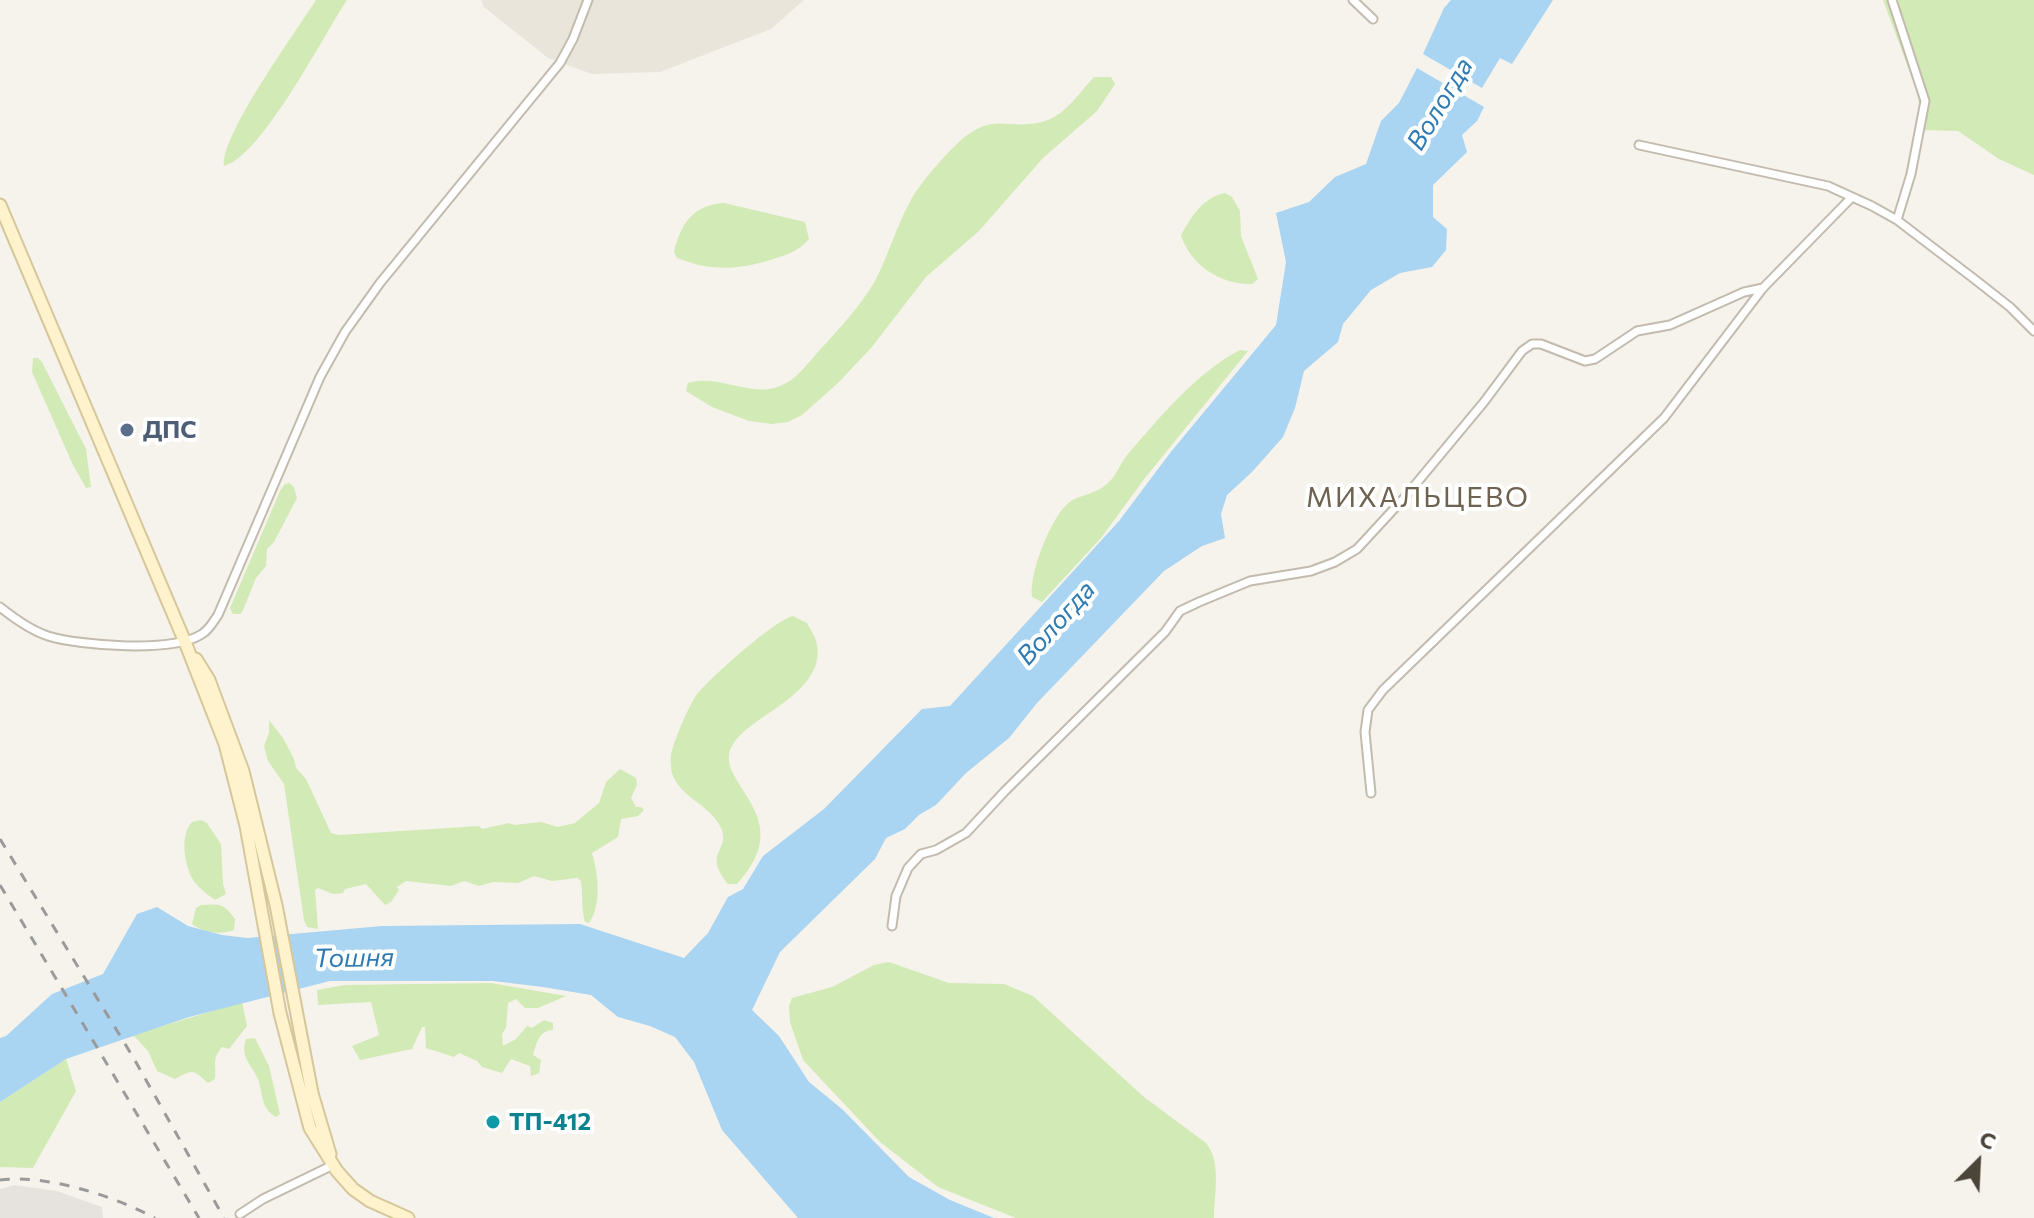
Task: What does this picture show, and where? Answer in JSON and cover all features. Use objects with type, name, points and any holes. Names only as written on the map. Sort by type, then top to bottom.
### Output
[{"type":"main road","points":[[0,205],[225,744],[237,786],[280,1013],[315,1140],[347,1183],[364,1197],[408,1218]]},
{"type":"main road","points":[[185,642],[209,680],[236,747],[276,905],[312,1093],[333,1165]]},
{"type":"street","points":[[0,607],[27,627],[65,640],[156,646],[185,642],[205,633],[218,615],[320,377],[345,332],[380,283],[560,63],[588,0]]},
{"type":"street","points":[[1353,0],[1373,19]]},
{"type":"street","points":[[1892,0],[1925,101],[1911,174],[1897,220]]},
{"type":"street","points":[[1639,145],[1828,186],[1852,197],[1897,220],[2010,307],[2034,331]]},
{"type":"street","points":[[1371,793],[1365,732],[1368,710],[1383,690],[1664,418],[1763,288],[1852,197]]},
{"type":"street","points":[[892,926],[896,896],[908,868],[921,854],[936,850],[966,833],[1165,632],[1180,611],[1250,581],[1311,571],[1357,549],[1425,473],[1522,351],[1532,344],[1541,344],[1585,361],[1595,359],[1637,331],[1670,325],[1744,292],[1763,288]]},
{"type":"street","points":[[240,1214],[263,1199],[333,1165]]},
{"type":"shaded area","points":[[481,0],[804,0],[771,29],[660,72],[592,74],[548,58],[484,7]]},
{"type":"shaded area","points":[[14,1185],[57,1191],[102,1207],[103,1218],[0,1218],[0,1189]]},
{"type":"green space","points":[[316,0],[347,0],[273,119],[256,141],[224,166],[226,151],[246,108]]},
{"type":"green space","points":[[1883,0],[2034,0],[2034,175],[1999,159],[1958,131],[1921,130],[1918,94]]},
{"type":"green space","points":[[1094,77],[1111,77],[1115,84],[1097,111],[1043,158],[979,231],[926,277],[871,348],[802,415],[788,422],[772,424],[749,421],[712,407],[686,391],[688,383],[699,381],[766,389],[783,385],[795,377],[869,291],[912,198],[953,147],[971,132],[992,124],[1032,124],[1052,118],[1072,102]]},
{"type":"green space","points":[[1225,193],[1232,197],[1240,211],[1241,236],[1258,279],[1252,284],[1229,281],[1208,271],[1185,246],[1181,235],[1204,203]]},
{"type":"green space","points":[[724,203],[805,222],[809,239],[785,255],[739,267],[702,266],[677,258],[674,252],[677,242],[690,217],[704,207]]},
{"type":"green space","points":[[1240,350],[1248,351],[1145,478],[1101,538],[1042,602],[1032,597],[1033,577],[1040,553],[1061,511],[1073,500],[1111,480],[1128,454],[1180,397],[1208,371]]},
{"type":"green space","points":[[33,358],[42,362],[86,449],[91,487],[86,488],[72,463],[32,372]]},
{"type":"green space","points":[[289,483],[294,487],[297,498],[274,542],[267,549],[266,566],[256,578],[241,614],[233,614],[230,608],[280,491]]},
{"type":"green space","points":[[793,616],[809,626],[816,642],[817,658],[814,670],[798,691],[744,731],[730,750],[729,763],[759,822],[760,840],[754,860],[737,884],[728,884],[717,865],[723,842],[721,828],[710,813],[676,781],[671,755],[682,723],[698,693],[758,638]]},
{"type":"green space","points":[[269,720],[283,738],[296,768],[306,779],[331,833],[339,835],[479,826],[482,829],[509,823],[541,822],[558,827],[575,823],[599,803],[606,782],[620,769],[636,778],[637,785],[631,798],[636,807],[644,810],[638,816],[621,819],[618,837],[592,853],[597,898],[589,923],[585,922],[584,917],[581,881],[577,878],[552,881],[534,876],[518,883],[493,882],[479,886],[464,881],[451,886],[406,881],[397,887],[399,890],[391,902],[385,905],[366,884],[333,894],[318,888],[315,890],[318,929],[307,927],[284,784],[268,761],[264,746],[269,733]]},
{"type":"green space","points":[[201,820],[207,823],[221,844],[226,894],[215,900],[194,881],[185,857],[188,827],[192,822]]},
{"type":"green space","points":[[201,905],[224,907],[235,919],[234,930],[212,932],[192,924],[196,908]]},
{"type":"green space","points":[[889,962],[949,983],[1004,984],[1033,996],[1144,1097],[1206,1143],[1216,1169],[1214,1218],[1016,1218],[938,1187],[880,1142],[803,1060],[790,1022],[789,1006],[792,998],[832,987],[874,965]]},
{"type":"green space","points":[[491,983],[566,996],[538,1008],[525,1008],[516,999],[508,1003],[503,1046],[516,1039],[527,1026],[532,1028],[544,1020],[553,1023],[553,1030],[539,1038],[533,1055],[541,1060],[539,1073],[531,1076],[530,1066],[511,1059],[502,1073],[482,1067],[477,1061],[459,1053],[454,1057],[426,1048],[425,1027],[422,1027],[412,1049],[360,1060],[352,1046],[379,1035],[371,1002],[318,1005],[317,990],[345,985]]},
{"type":"green space","points":[[242,1002],[247,1026],[229,1049],[222,1047],[215,1059],[215,1079],[208,1083],[193,1072],[175,1079],[157,1071],[148,1051],[133,1035]]},
{"type":"green space","points":[[255,1038],[269,1066],[280,1114],[276,1117],[265,1106],[259,1082],[245,1056],[246,1039]]},
{"type":"green space","points":[[66,1059],[76,1091],[33,1168],[0,1167],[0,1102]]},
{"type":"water","points":[[1451,0],[1553,0],[1512,64],[1500,58],[1482,88],[1423,54],[1444,8]]},
{"type":"water","name":"Тошня","points":[[1417,68],[1484,107],[1477,121],[1462,135],[1467,152],[1433,185],[1433,217],[1447,229],[1446,250],[1432,267],[1400,273],[1371,290],[1343,324],[1338,342],[1304,371],[1295,408],[1283,437],[1227,495],[1221,514],[1225,538],[1202,546],[1164,571],[1037,703],[1009,738],[966,773],[936,805],[919,815],[905,829],[886,838],[875,859],[780,952],[752,1010],[779,1036],[809,1082],[842,1109],[909,1177],[950,1200],[994,1218],[798,1218],[722,1130],[694,1062],[675,1037],[618,1017],[591,995],[493,981],[330,981],[189,1017],[66,1059],[0,1102],[0,1038],[52,994],[103,974],[137,914],[157,907],[188,926],[247,938],[382,926],[580,924],[684,958],[708,933],[728,897],[743,889],[763,856],[824,809],[922,709],[950,706],[1119,521],[1170,453],[1276,325],[1286,262],[1276,213],[1309,202],[1335,177],[1366,164],[1381,121],[1399,103]]},
{"type":"waterway","name":"Вологда","points":[[1443,105],[1470,55]]},
{"type":"railway","points":[[0,839],[133,1057],[224,1218]]},
{"type":"railway","points":[[0,885],[199,1218]]},
{"type":"railway","points":[[0,1180],[38,1180],[79,1188],[155,1218]]},
{"type":"place","name":"ДПС","points":[[127,430]]},
{"type":"place","name":"ТП-412","points":[[493,1122]]},
{"type":"district","name":"МИХАЛЬЦЕВО","points":[[1418,498]]}]
